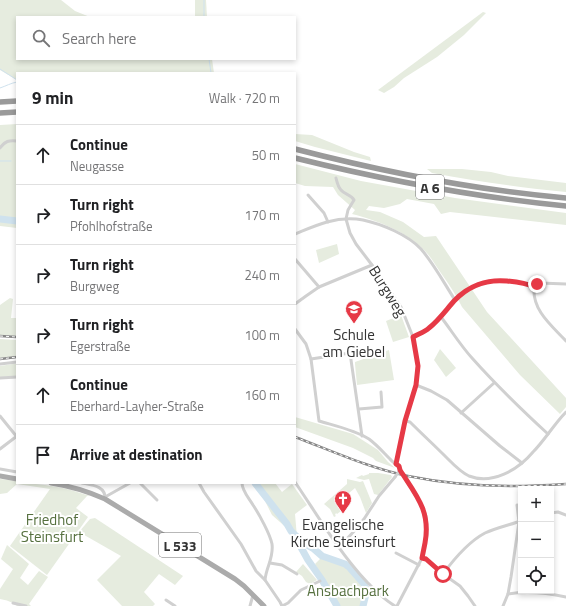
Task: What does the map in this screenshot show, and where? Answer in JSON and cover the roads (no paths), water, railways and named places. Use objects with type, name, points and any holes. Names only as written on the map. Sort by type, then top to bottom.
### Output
[{"type":"highway","points":[[0,102],[16,101]]},
{"type":"highway","points":[[0,113],[16,112]]},
{"type":"highway","name":"A 6","points":[[296,149],[388,171],[425,178],[509,192],[566,198]]},
{"type":"highway","name":"A 6","points":[[296,158],[431,188],[508,200],[566,206]]},
{"type":"main road","points":[[0,476],[16,479]]},
{"type":"main road","name":"L 533","points":[[56,484],[76,488],[105,498],[244,586],[264,606]]},
{"type":"street","points":[[0,148],[4,143],[11,140],[16,141]]},
{"type":"street","points":[[336,178],[342,192],[352,196],[354,200],[348,210],[346,219]]},
{"type":"street","points":[[308,195],[324,213],[328,222]]},
{"type":"street","points":[[296,234],[328,222],[346,219],[363,220],[394,230],[420,248],[429,258],[455,300]]},
{"type":"street","name":"Burgweg","points":[[346,219],[350,233],[356,244],[401,307],[413,337],[418,366],[416,385],[405,421],[399,467]]},
{"type":"street","points":[[296,260],[319,287]]},
{"type":"street","points":[[296,303],[319,287],[372,265]]},
{"type":"street","points":[[413,337],[428,329],[455,300],[472,287],[485,282],[498,280],[527,283],[534,287]]},
{"type":"street","points":[[534,287],[540,283],[566,284]]},
{"type":"street","points":[[534,287],[536,303],[541,313],[566,341]]},
{"type":"street","points":[[440,317],[471,357],[494,383],[548,434]]},
{"type":"street","points":[[296,330],[306,344],[311,359],[319,421],[355,432],[378,447],[392,462],[399,467],[421,504],[426,516],[427,534],[422,558],[396,606],[384,599],[350,562],[338,547],[296,484]]},
{"type":"street","points":[[311,359],[350,353],[362,436]]},
{"type":"street","points":[[0,364],[16,362]]},
{"type":"street","points":[[0,378],[16,377]]},
{"type":"street","points":[[461,412],[494,383]]},
{"type":"street","points":[[416,385],[447,400],[522,463]]},
{"type":"street","points":[[358,409],[382,407],[381,392]]},
{"type":"street","points":[[405,421],[410,422],[468,476],[486,479],[511,471],[522,463],[566,412]]},
{"type":"street","points":[[0,416],[16,436]]},
{"type":"street","points":[[0,449],[16,438]]},
{"type":"street","points":[[338,547],[345,542],[364,519],[379,496],[395,477],[399,467]]},
{"type":"street","points":[[0,469],[16,472]]},
{"type":"street","points":[[86,484],[101,488],[105,493],[105,498],[128,484]]},
{"type":"street","points":[[141,484],[157,500]]},
{"type":"street","points":[[200,484],[241,544],[256,571],[265,580],[282,606],[288,603],[301,590],[320,582]]},
{"type":"street","points":[[242,484],[242,487],[255,507],[272,542],[270,563],[265,572],[265,580]]},
{"type":"street","points":[[517,505],[518,510]]},
{"type":"street","points":[[554,512],[566,515]]},
{"type":"street","points":[[443,574],[451,563],[475,539],[486,532],[518,522]]},
{"type":"street","points":[[503,606],[508,594],[520,522]]},
{"type":"street","points":[[396,553],[419,565]]},
{"type":"street","points":[[422,558],[426,559],[460,586],[475,606]]},
{"type":"street","points":[[270,563],[282,565],[297,574]]},
{"type":"street","points":[[508,594],[517,592],[537,592],[566,597]]},
{"type":"street","points":[[250,606],[253,595]]},
{"type":"street","points":[[166,600],[175,606]]},
{"type":"street","points":[[13,603],[26,606]]},
{"type":"waterway","points":[[204,0],[204,16]]},
{"type":"waterway","points":[[209,60],[211,72]]},
{"type":"waterway","points":[[0,69],[16,79]]},
{"type":"waterway","points":[[0,88],[16,82]]},
{"type":"waterway","points":[[0,161],[11,161]]},
{"type":"waterway","points":[[0,219],[16,221]]},
{"type":"waterway","points":[[256,484],[297,537],[298,542],[308,560],[337,606]]},
{"type":"waterway","points":[[297,537],[322,556],[345,564],[349,567],[364,584],[366,589],[363,606]]},
{"type":"railway","points":[[0,336],[16,337]]},
{"type":"railway","points":[[0,359],[16,357]]},
{"type":"railway","points":[[296,437],[365,464],[393,473],[421,478],[461,484],[520,486],[566,484]]},
{"type":"place","name":"Schule am Giebel","points":[[354,324]]},
{"type":"place","name":"Evangelische Kirche Steinsfurt","points":[[343,514]]},
{"type":"park label","name":"Friedhof Steinsfurt","points":[[52,528]]},
{"type":"park label","name":"Ansbachpark","points":[[348,590]]}]
